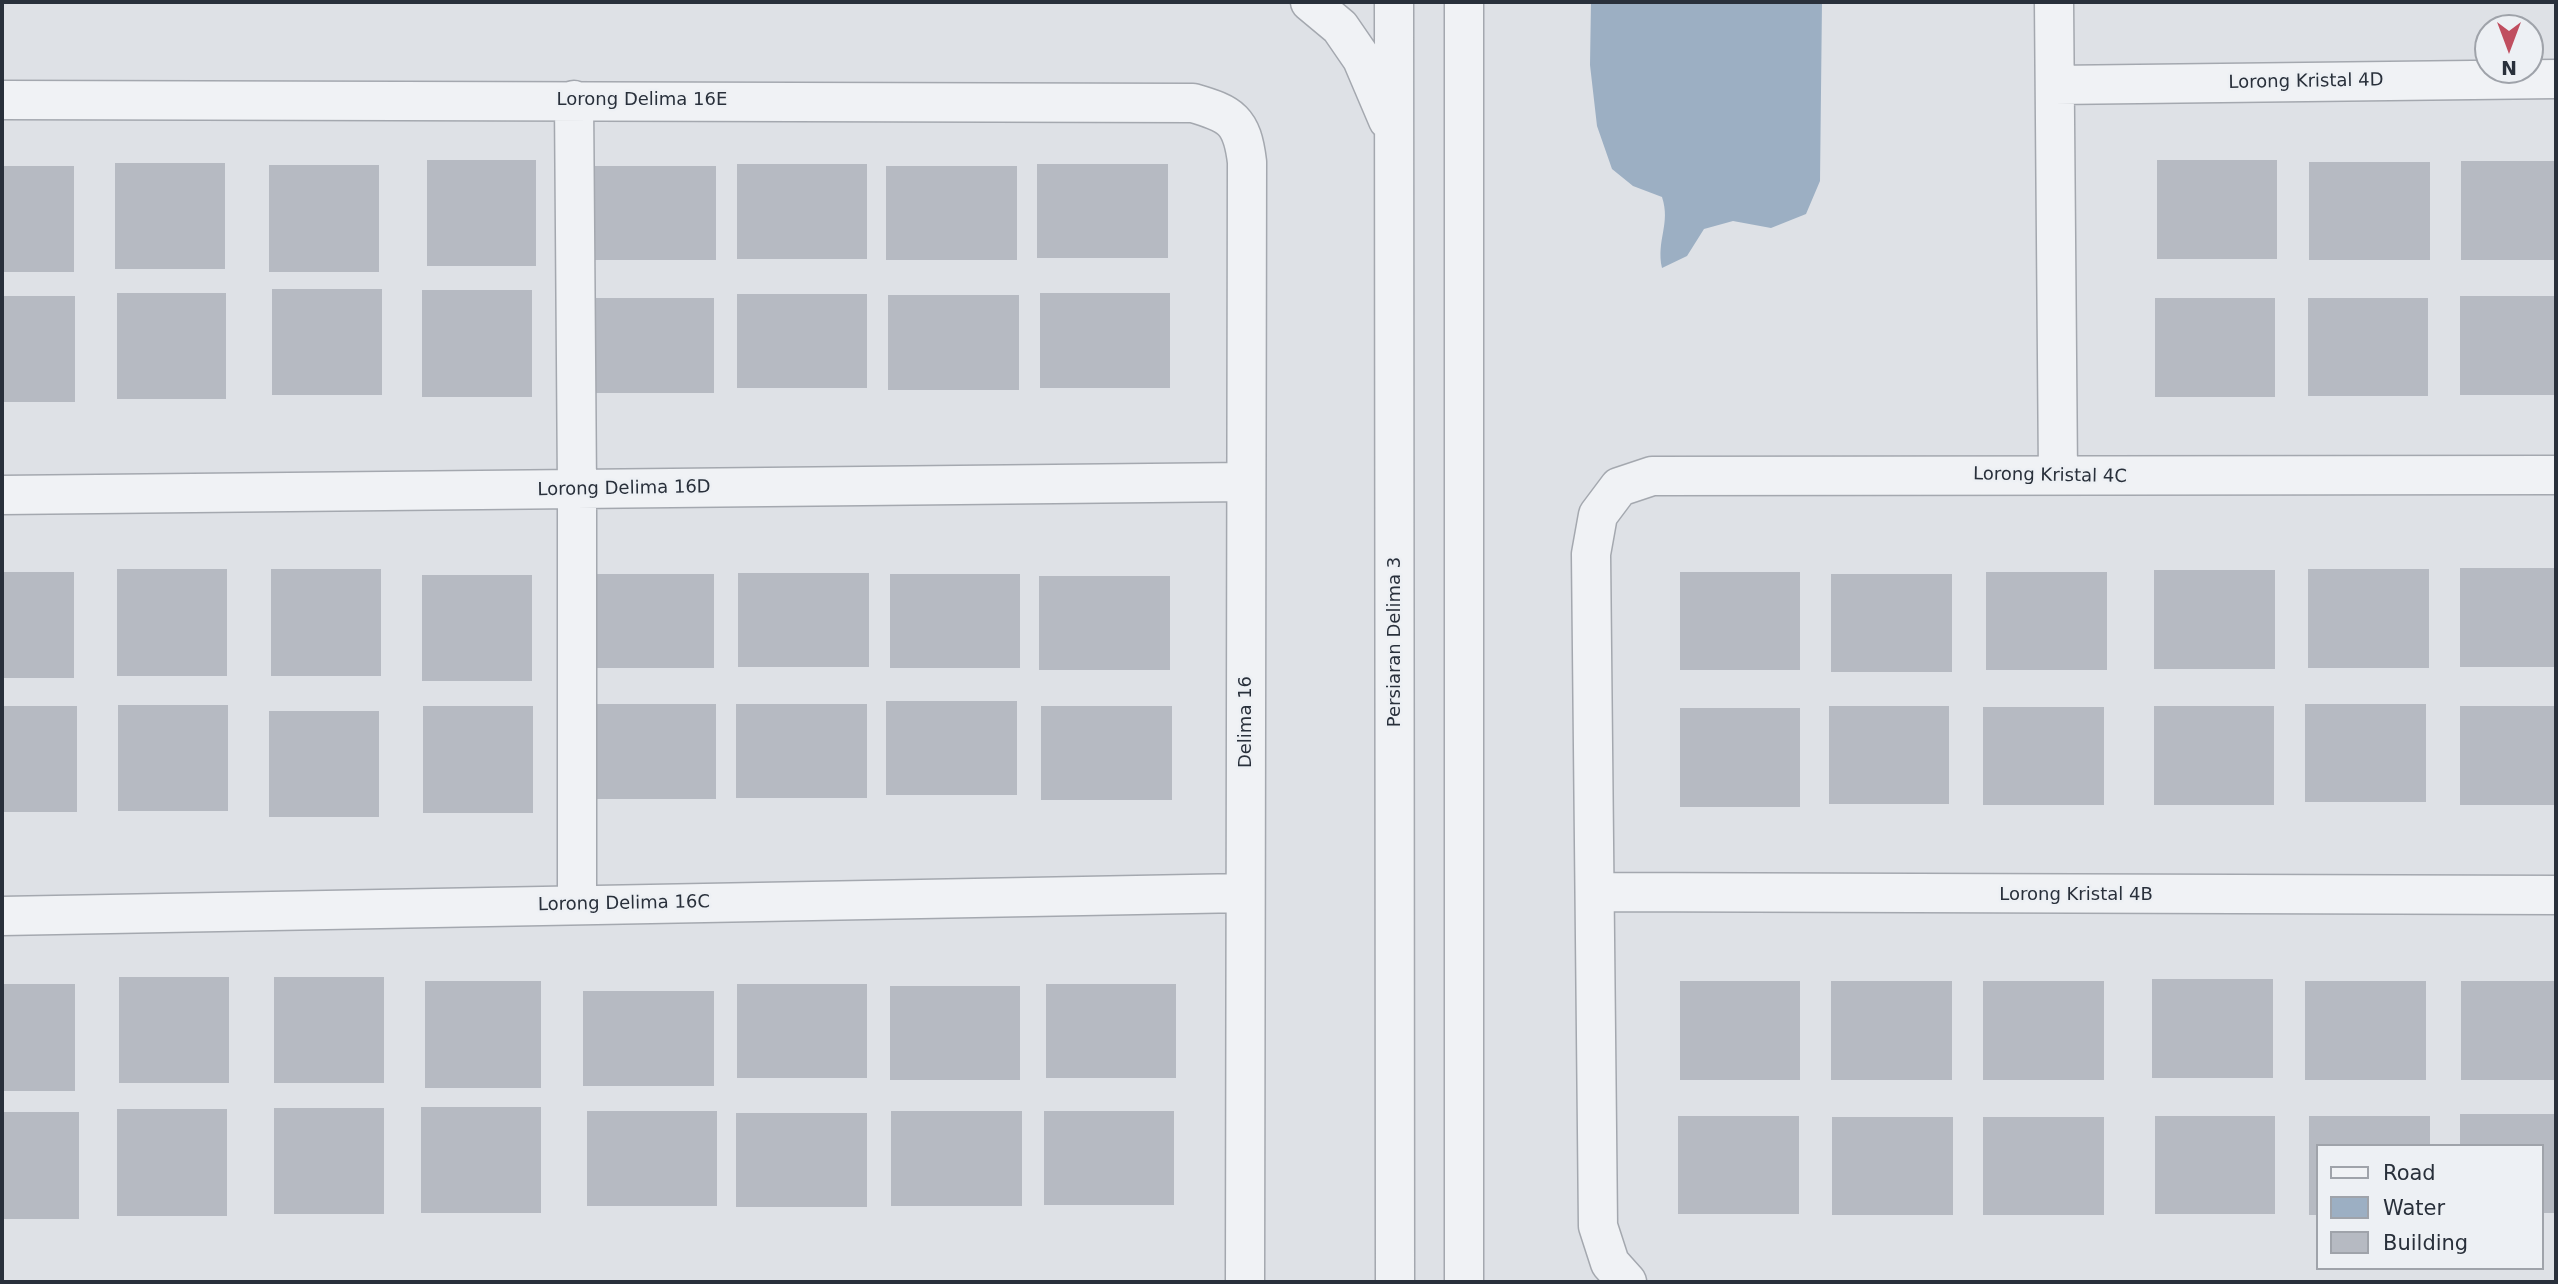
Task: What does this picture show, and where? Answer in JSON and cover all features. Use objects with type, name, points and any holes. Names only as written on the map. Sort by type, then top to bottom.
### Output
[{"type":"street","points":[[1310,2],[1340,27],[1362,59],[1394,135]]},
{"type":"street","name":"Persiaran Delima 3","points":[[1394,2],[1395,1282]]},
{"type":"street","points":[[2054,2],[2058,475]]},
{"type":"street","points":[[1461,5],[1467,1278]]},
{"type":"street","name":"Lorong Kristal 4D","points":[[2055,85],[2556,79]]},
{"type":"street","name":"Lorong Delima 16E","points":[[2,100],[1193,103],[1225,113],[1244,137],[1247,162]]},
{"type":"street","points":[[574,100],[578,905]]},
{"type":"street","name":"Delima 16","points":[[1245,1282],[1247,162]]},
{"type":"street","name":"Lorong Kristal 4C","points":[[1627,1282],[1610,1263],[1598,1226],[1591,554],[1598,515],[1619,487],[1652,476],[2556,475]]},
{"type":"street","name":"Lorong Delima 16D","points":[[2,495],[1246,482]]},
{"type":"street","name":"Lorong Kristal 4B","points":[[1595,892],[2556,895]]},
{"type":"street","name":"Lorong Delima 16C","points":[[2,916],[1245,893]]},
{"type":"water","points":[[1591,2],[1822,2],[1820,181],[1806,214],[1771,228],[1733,221],[1704,229],[1687,256],[1662,268],[1665,216],[1662,197],[1633,186],[1612,169],[1597,126],[1590,65]]},
{"type":"building","points":[[427,160],[536,160],[536,266],[427,266]]},
{"type":"building","points":[[2157,160],[2277,160],[2277,259],[2157,259]]},
{"type":"building","points":[[2461,161],[2556,161],[2556,260],[2461,260]]},
{"type":"building","points":[[2309,162],[2430,162],[2430,260],[2309,260]]},
{"type":"building","points":[[115,163],[225,163],[225,269],[115,269]]},
{"type":"building","points":[[737,164],[867,164],[867,259],[737,259]]},
{"type":"building","points":[[1037,164],[1168,164],[1168,258],[1037,258]]},
{"type":"building","points":[[269,165],[379,165],[379,272],[269,272]]},
{"type":"building","points":[[2,166],[74,166],[74,272],[2,272]]},
{"type":"building","points":[[586,166],[716,166],[716,260],[586,260]]},
{"type":"building","points":[[886,166],[1017,166],[1017,260],[886,260]]},
{"type":"building","points":[[272,289],[382,289],[382,395],[272,395]]},
{"type":"building","points":[[422,290],[532,290],[532,397],[422,397]]},
{"type":"building","points":[[117,293],[226,293],[226,399],[117,399]]},
{"type":"building","points":[[1040,293],[1170,293],[1170,388],[1040,388]]},
{"type":"building","points":[[737,294],[867,294],[867,388],[737,388]]},
{"type":"building","points":[[888,295],[1019,295],[1019,390],[888,390]]},
{"type":"building","points":[[2,296],[75,296],[75,402],[2,402]]},
{"type":"building","points":[[2460,296],[2556,296],[2556,395],[2460,395]]},
{"type":"building","points":[[584,298],[714,298],[714,393],[584,393]]},
{"type":"building","points":[[2155,298],[2275,298],[2275,397],[2155,397]]},
{"type":"building","points":[[2308,298],[2428,298],[2428,396],[2308,396]]},
{"type":"building","points":[[2460,568],[2556,568],[2556,667],[2460,667]]},
{"type":"building","points":[[117,569],[227,569],[227,676],[117,676]]},
{"type":"building","points":[[271,569],[381,569],[381,676],[271,676]]},
{"type":"building","points":[[2308,569],[2429,569],[2429,668],[2308,668]]},
{"type":"building","points":[[2154,570],[2275,570],[2275,669],[2154,669]]},
{"type":"building","points":[[2,572],[74,572],[74,678],[2,678]]},
{"type":"building","points":[[1680,572],[1800,572],[1800,670],[1680,670]]},
{"type":"building","points":[[1986,572],[2107,572],[2107,670],[1986,670]]},
{"type":"building","points":[[738,573],[869,573],[869,667],[738,667]]},
{"type":"building","points":[[584,574],[714,574],[714,668],[584,668]]},
{"type":"building","points":[[890,574],[1020,574],[1020,668],[890,668]]},
{"type":"building","points":[[1831,574],[1952,574],[1952,672],[1831,672]]},
{"type":"building","points":[[422,575],[532,575],[532,681],[422,681]]},
{"type":"building","points":[[1039,576],[1170,576],[1170,670],[1039,670]]},
{"type":"building","points":[[886,701],[1017,701],[1017,795],[886,795]]},
{"type":"building","points":[[585,704],[716,704],[716,799],[585,799]]},
{"type":"building","points":[[736,704],[867,704],[867,798],[736,798]]},
{"type":"building","points":[[2305,704],[2426,704],[2426,802],[2305,802]]},
{"type":"building","points":[[118,705],[228,705],[228,811],[118,811]]},
{"type":"building","points":[[2,706],[77,706],[77,812],[2,812]]},
{"type":"building","points":[[423,706],[533,706],[533,813],[423,813]]},
{"type":"building","points":[[1041,706],[1172,706],[1172,800],[1041,800]]},
{"type":"building","points":[[1829,706],[1949,706],[1949,804],[1829,804]]},
{"type":"building","points":[[2154,706],[2274,706],[2274,805],[2154,805]]},
{"type":"building","points":[[2460,706],[2556,706],[2556,805],[2460,805]]},
{"type":"building","points":[[1983,707],[2104,707],[2104,805],[1983,805]]},
{"type":"building","points":[[1680,708],[1800,708],[1800,807],[1680,807]]},
{"type":"building","points":[[269,711],[379,711],[379,817],[269,817]]},
{"type":"building","points":[[119,977],[229,977],[229,1083],[119,1083]]},
{"type":"building","points":[[274,977],[384,977],[384,1083],[274,1083]]},
{"type":"building","points":[[2152,979],[2273,979],[2273,1078],[2152,1078]]},
{"type":"building","points":[[425,981],[541,981],[541,1088],[425,1088]]},
{"type":"building","points":[[1680,981],[1800,981],[1800,1080],[1680,1080]]},
{"type":"building","points":[[1831,981],[1952,981],[1952,1080],[1831,1080]]},
{"type":"building","points":[[1983,981],[2104,981],[2104,1080],[1983,1080]]},
{"type":"building","points":[[2305,981],[2426,981],[2426,1080],[2305,1080]]},
{"type":"building","points":[[2461,981],[2556,981],[2556,1080],[2461,1080]]},
{"type":"building","points":[[2,984],[75,984],[75,1091],[2,1091]]},
{"type":"building","points":[[737,984],[867,984],[867,1078],[737,1078]]},
{"type":"building","points":[[1046,984],[1176,984],[1176,1078],[1046,1078]]},
{"type":"building","points":[[890,986],[1020,986],[1020,1080],[890,1080]]},
{"type":"building","points":[[583,991],[714,991],[714,1086],[583,1086]]},
{"type":"building","points":[[421,1107],[541,1107],[541,1213],[421,1213]]},
{"type":"building","points":[[274,1108],[384,1108],[384,1214],[274,1214]]},
{"type":"building","points":[[117,1109],[227,1109],[227,1216],[117,1216]]},
{"type":"building","points":[[587,1111],[717,1111],[717,1206],[587,1206]]},
{"type":"building","points":[[891,1111],[1022,1111],[1022,1206],[891,1206]]},
{"type":"building","points":[[1044,1111],[1174,1111],[1174,1205],[1044,1205]]},
{"type":"building","points":[[2,1112],[79,1112],[79,1219],[2,1219]]},
{"type":"building","points":[[736,1113],[867,1113],[867,1207],[736,1207]]},
{"type":"building","points":[[2460,1114],[2556,1114],[2556,1213],[2544,1213],[2544,1144],[2460,1144]]},
{"type":"building","points":[[1678,1116],[1799,1116],[1799,1214],[1678,1214]]},
{"type":"building","points":[[2155,1116],[2275,1116],[2275,1214],[2155,1214]]},
{"type":"building","points":[[2309,1116],[2430,1116],[2430,1144],[2316,1144],[2316,1215],[2309,1215]]},
{"type":"building","points":[[1832,1117],[1953,1117],[1953,1215],[1832,1215]]},
{"type":"building","points":[[1983,1117],[2104,1117],[2104,1215],[1983,1215]]}]
